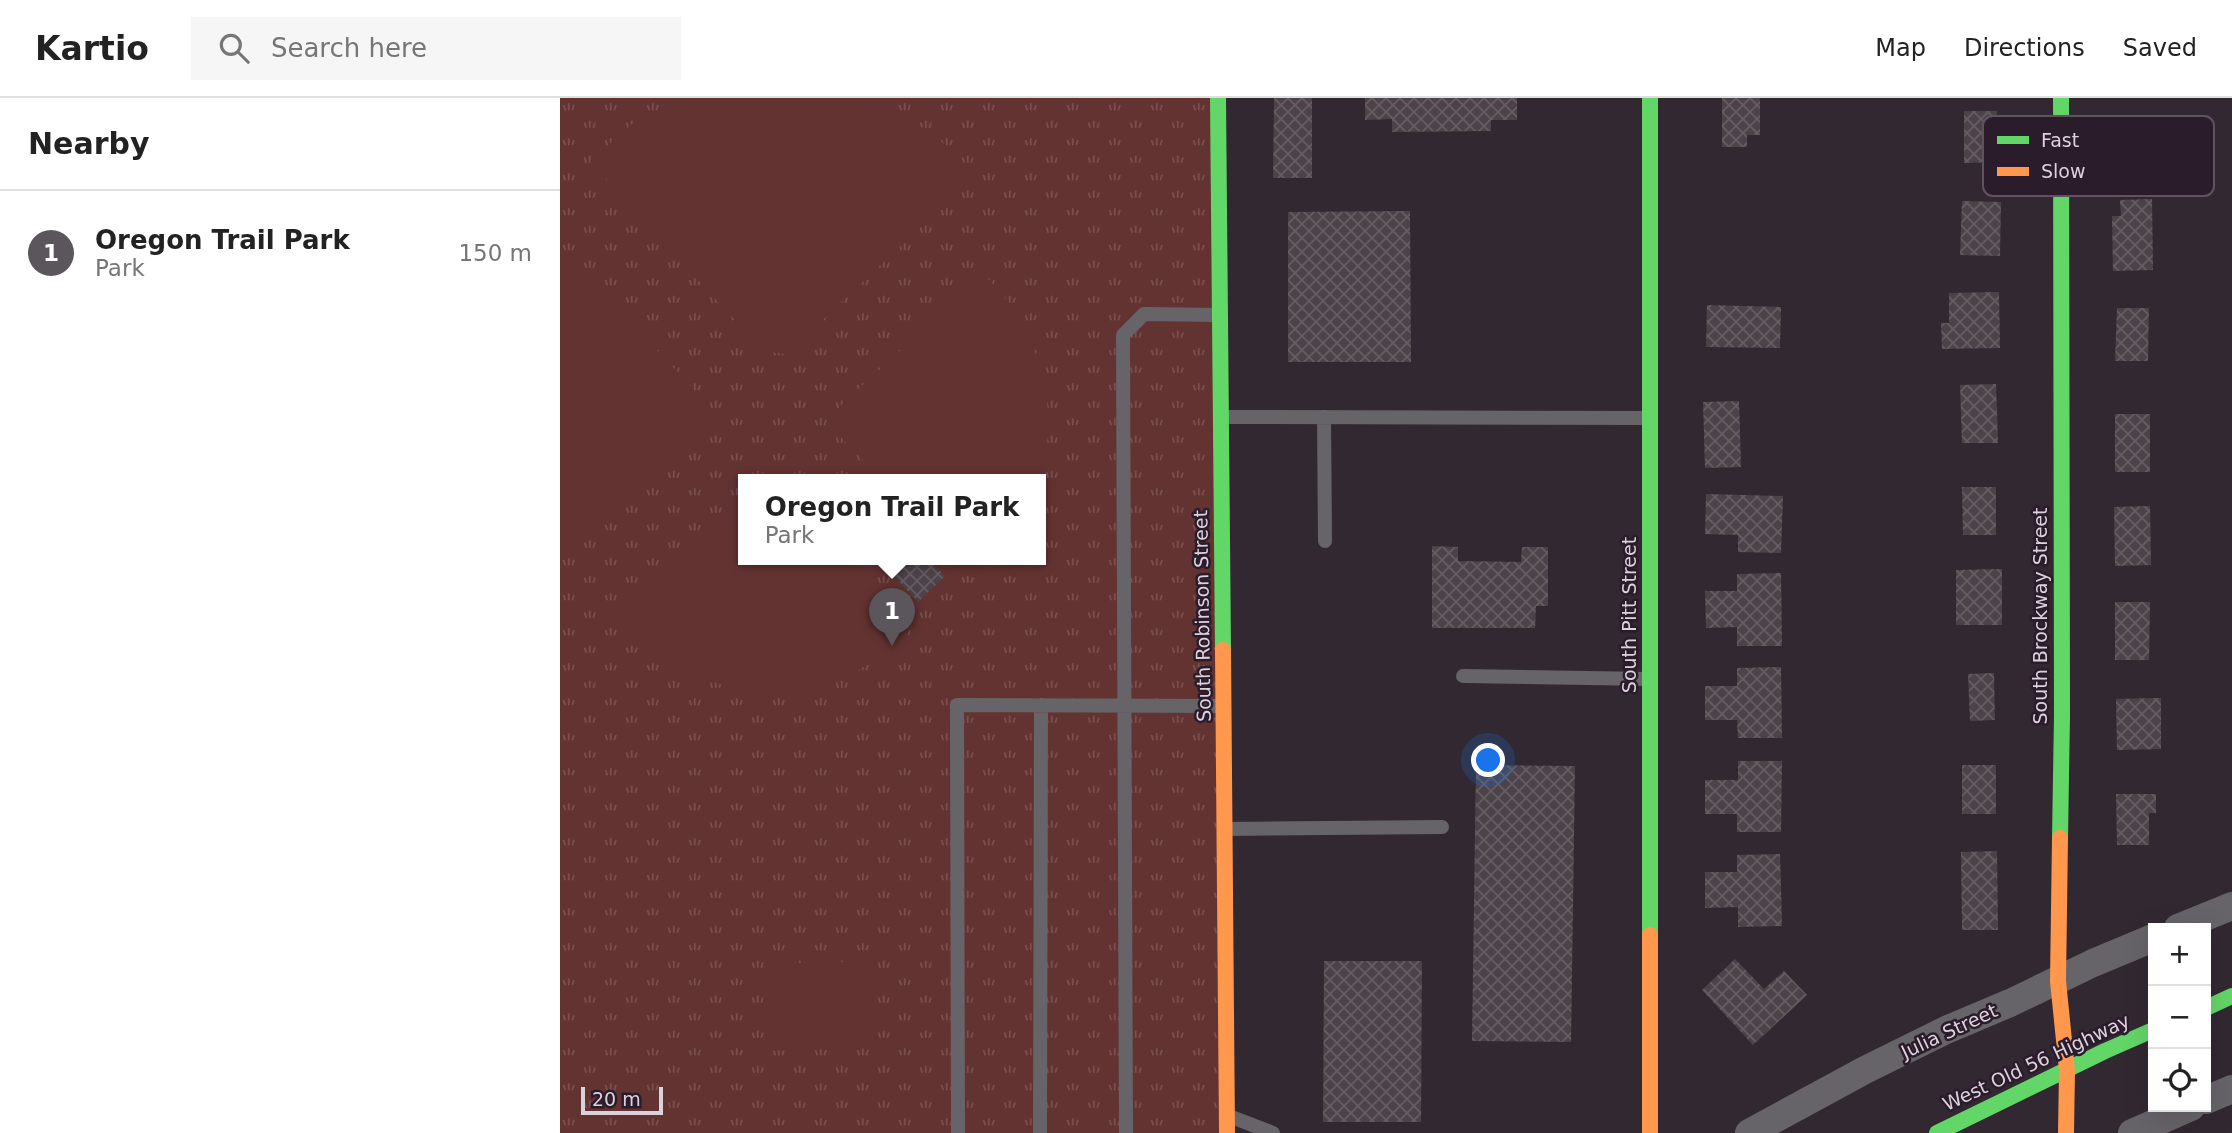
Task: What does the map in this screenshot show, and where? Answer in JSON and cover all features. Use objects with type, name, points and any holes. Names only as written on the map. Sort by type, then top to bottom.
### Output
[{"type":"street","name":"South Robinson Street","points":[[1218,98],[1227,1133]]},
{"type":"street","name":"South Pitt Street","points":[[1650,98],[1650,1133]]},
{"type":"street","name":"South Brockway Street","points":[[2061,98],[2061,116]]},
{"type":"street","name":"South Brockway Street","points":[[2061,196],[2062,716],[2058,981],[2067,1070],[2066,1133]]},
{"type":"street","points":[[2190,923],[2232,906]]},
{"type":"street","name":"Julia Street","points":[[1749,1133],[1946,1030],[2148,940]]},
{"type":"street","points":[[2211,1006],[2232,996]]},
{"type":"street","name":"West Old 56 Highway","points":[[1937,1133],[2148,1032]]},
{"type":"street","points":[[2211,1098],[2232,1089]]},
{"type":"street","points":[[2132,1133],[2180,1112]]},
{"type":"lane","points":[[1126,1133],[1124,335],[1144,314],[1220,315]]},
{"type":"lane","points":[[1221,417],[1650,418]]},
{"type":"lane","points":[[1324,417],[1325,541]]},
{"type":"lane","points":[[1463,676],[1650,679]]},
{"type":"lane","points":[[958,1133],[957,705],[1224,706]]},
{"type":"lane","points":[[1040,1133],[1041,705]]},
{"type":"lane","points":[[1225,830],[1442,827]]},
{"type":"lane","points":[[1227,1115],[1273,1133]]},
{"type":"green space","points":[[560,98],[1218,98],[1227,1133],[560,1133]]},
{"type":"green space","points":[[685,98],[871,98],[901,112],[943,143],[974,176],[787,354],[763,351],[590,161],[632,124]]},
{"type":"green space","points":[[573,260],[709,406],[707,427],[565,559],[560,554],[560,273]]},
{"type":"green space","points":[[983,274],[1002,294],[1018,317],[1041,369],[1048,425],[1046,453],[1040,474],[876,474],[838,434],[839,407]]},
{"type":"green space","points":[[738,502],[738,565],[858,565],[913,626],[889,652],[853,673],[811,689],[763,693],[723,685],[680,670],[613,618]]},
{"type":"green space","points":[[963,565],[982,565],[972,574]]},
{"type":"green space","points":[[876,961],[878,1048],[764,1051],[763,964]]},
{"type":"building","points":[[1274,98],[1312,98],[1312,178],[1273,178]]},
{"type":"building","points":[[1365,98],[1517,98],[1517,120],[1491,120],[1491,131],[1392,132],[1392,119],[1365,120]]},
{"type":"building","points":[[1722,98],[1760,98],[1760,135],[1747,135],[1747,147],[1722,147]]},
{"type":"building","points":[[1964,111],[1997,111],[1997,116],[1983,116],[1983,162],[1964,163]]},
{"type":"building","points":[[2152,199],[2153,270],[2113,271],[2112,216],[2121,216],[2120,200]]},
{"type":"building","points":[[1962,201],[2001,202],[2000,256],[1960,255]]},
{"type":"building","points":[[1410,211],[1411,362],[1288,362],[1288,212]]},
{"type":"building","points":[[1999,292],[2000,348],[1942,349],[1941,323],[1949,323],[1949,293]]},
{"type":"building","points":[[1707,305],[1781,307],[1780,348],[1706,347]]},
{"type":"building","points":[[2117,308],[2149,308],[2148,361],[2115,361]]},
{"type":"building","points":[[1996,384],[1998,443],[1962,443],[1960,385]]},
{"type":"building","points":[[1739,401],[1741,467],[1705,468],[1703,402]]},
{"type":"building","points":[[2115,414],[2150,414],[2150,472],[2115,472]]},
{"type":"building","points":[[1962,487],[1996,487],[1996,535],[1963,535]]},
{"type":"building","points":[[1706,494],[1783,496],[1781,553],[1738,552],[1738,535],[1705,534]]},
{"type":"building","points":[[2150,506],[2151,565],[2115,566],[2114,507]]},
{"type":"building","points":[[1432,546],[1458,547],[1458,561],[1521,562],[1522,547],[1548,547],[1548,606],[1536,606],[1535,628],[1432,628]]},
{"type":"building","points":[[884,565],[935,565],[945,576],[918,602]]},
{"type":"building","points":[[2002,569],[2002,625],[1956,625],[1956,570]]},
{"type":"building","points":[[1781,573],[1782,646],[1737,646],[1737,627],[1706,628],[1705,591],[1737,591],[1737,574]]},
{"type":"building","points":[[2115,602],[2150,602],[2149,660],[2115,660]]},
{"type":"building","points":[[1781,667],[1782,738],[1738,738],[1737,720],[1705,720],[1705,686],[1737,686],[1737,668]]},
{"type":"building","points":[[1994,673],[1995,720],[1970,721],[1968,674]]},
{"type":"building","points":[[2161,698],[2161,749],[2117,750],[2116,699]]},
{"type":"building","points":[[1738,761],[1782,761],[1781,832],[1737,832],[1737,814],[1705,814],[1705,780],[1738,780]]},
{"type":"building","points":[[1476,765],[1575,766],[1571,1042],[1472,1041]]},
{"type":"building","points":[[1962,765],[1996,765],[1996,814],[1962,814]]},
{"type":"building","points":[[2116,794],[2156,794],[2156,813],[2149,813],[2149,845],[2117,845]]},
{"type":"building","points":[[1997,851],[1998,930],[1962,930],[1961,852]]},
{"type":"building","points":[[1780,854],[1782,926],[1738,927],[1738,907],[1705,908],[1705,872],[1737,872],[1737,855]]},
{"type":"building","points":[[1735,959],[1764,989],[1784,971],[1807,995],[1753,1045],[1702,990]]},
{"type":"building","points":[[1324,961],[1422,961],[1421,1122],[1323,1122]]},
{"type":"traffic: fast","points":[[1218,98],[1223,650]]},
{"type":"traffic: fast","points":[[1650,98],[1650,935]]},
{"type":"traffic: fast","points":[[2061,98],[2061,116]]},
{"type":"traffic: fast","points":[[2060,838],[2061,196]]},
{"type":"traffic: fast","points":[[2211,1006],[2232,996]]},
{"type":"traffic: fast","points":[[1937,1133],[2148,1032]]},
{"type":"traffic: slow","points":[[1223,650],[1227,1133]]},
{"type":"traffic: slow","points":[[2060,838],[2058,981],[2067,1070],[2066,1133]]},
{"type":"traffic: slow","points":[[1650,935],[1650,1133]]},
{"type":"place","name":"Oregon Trail Park","points":[[892,646]]}]
